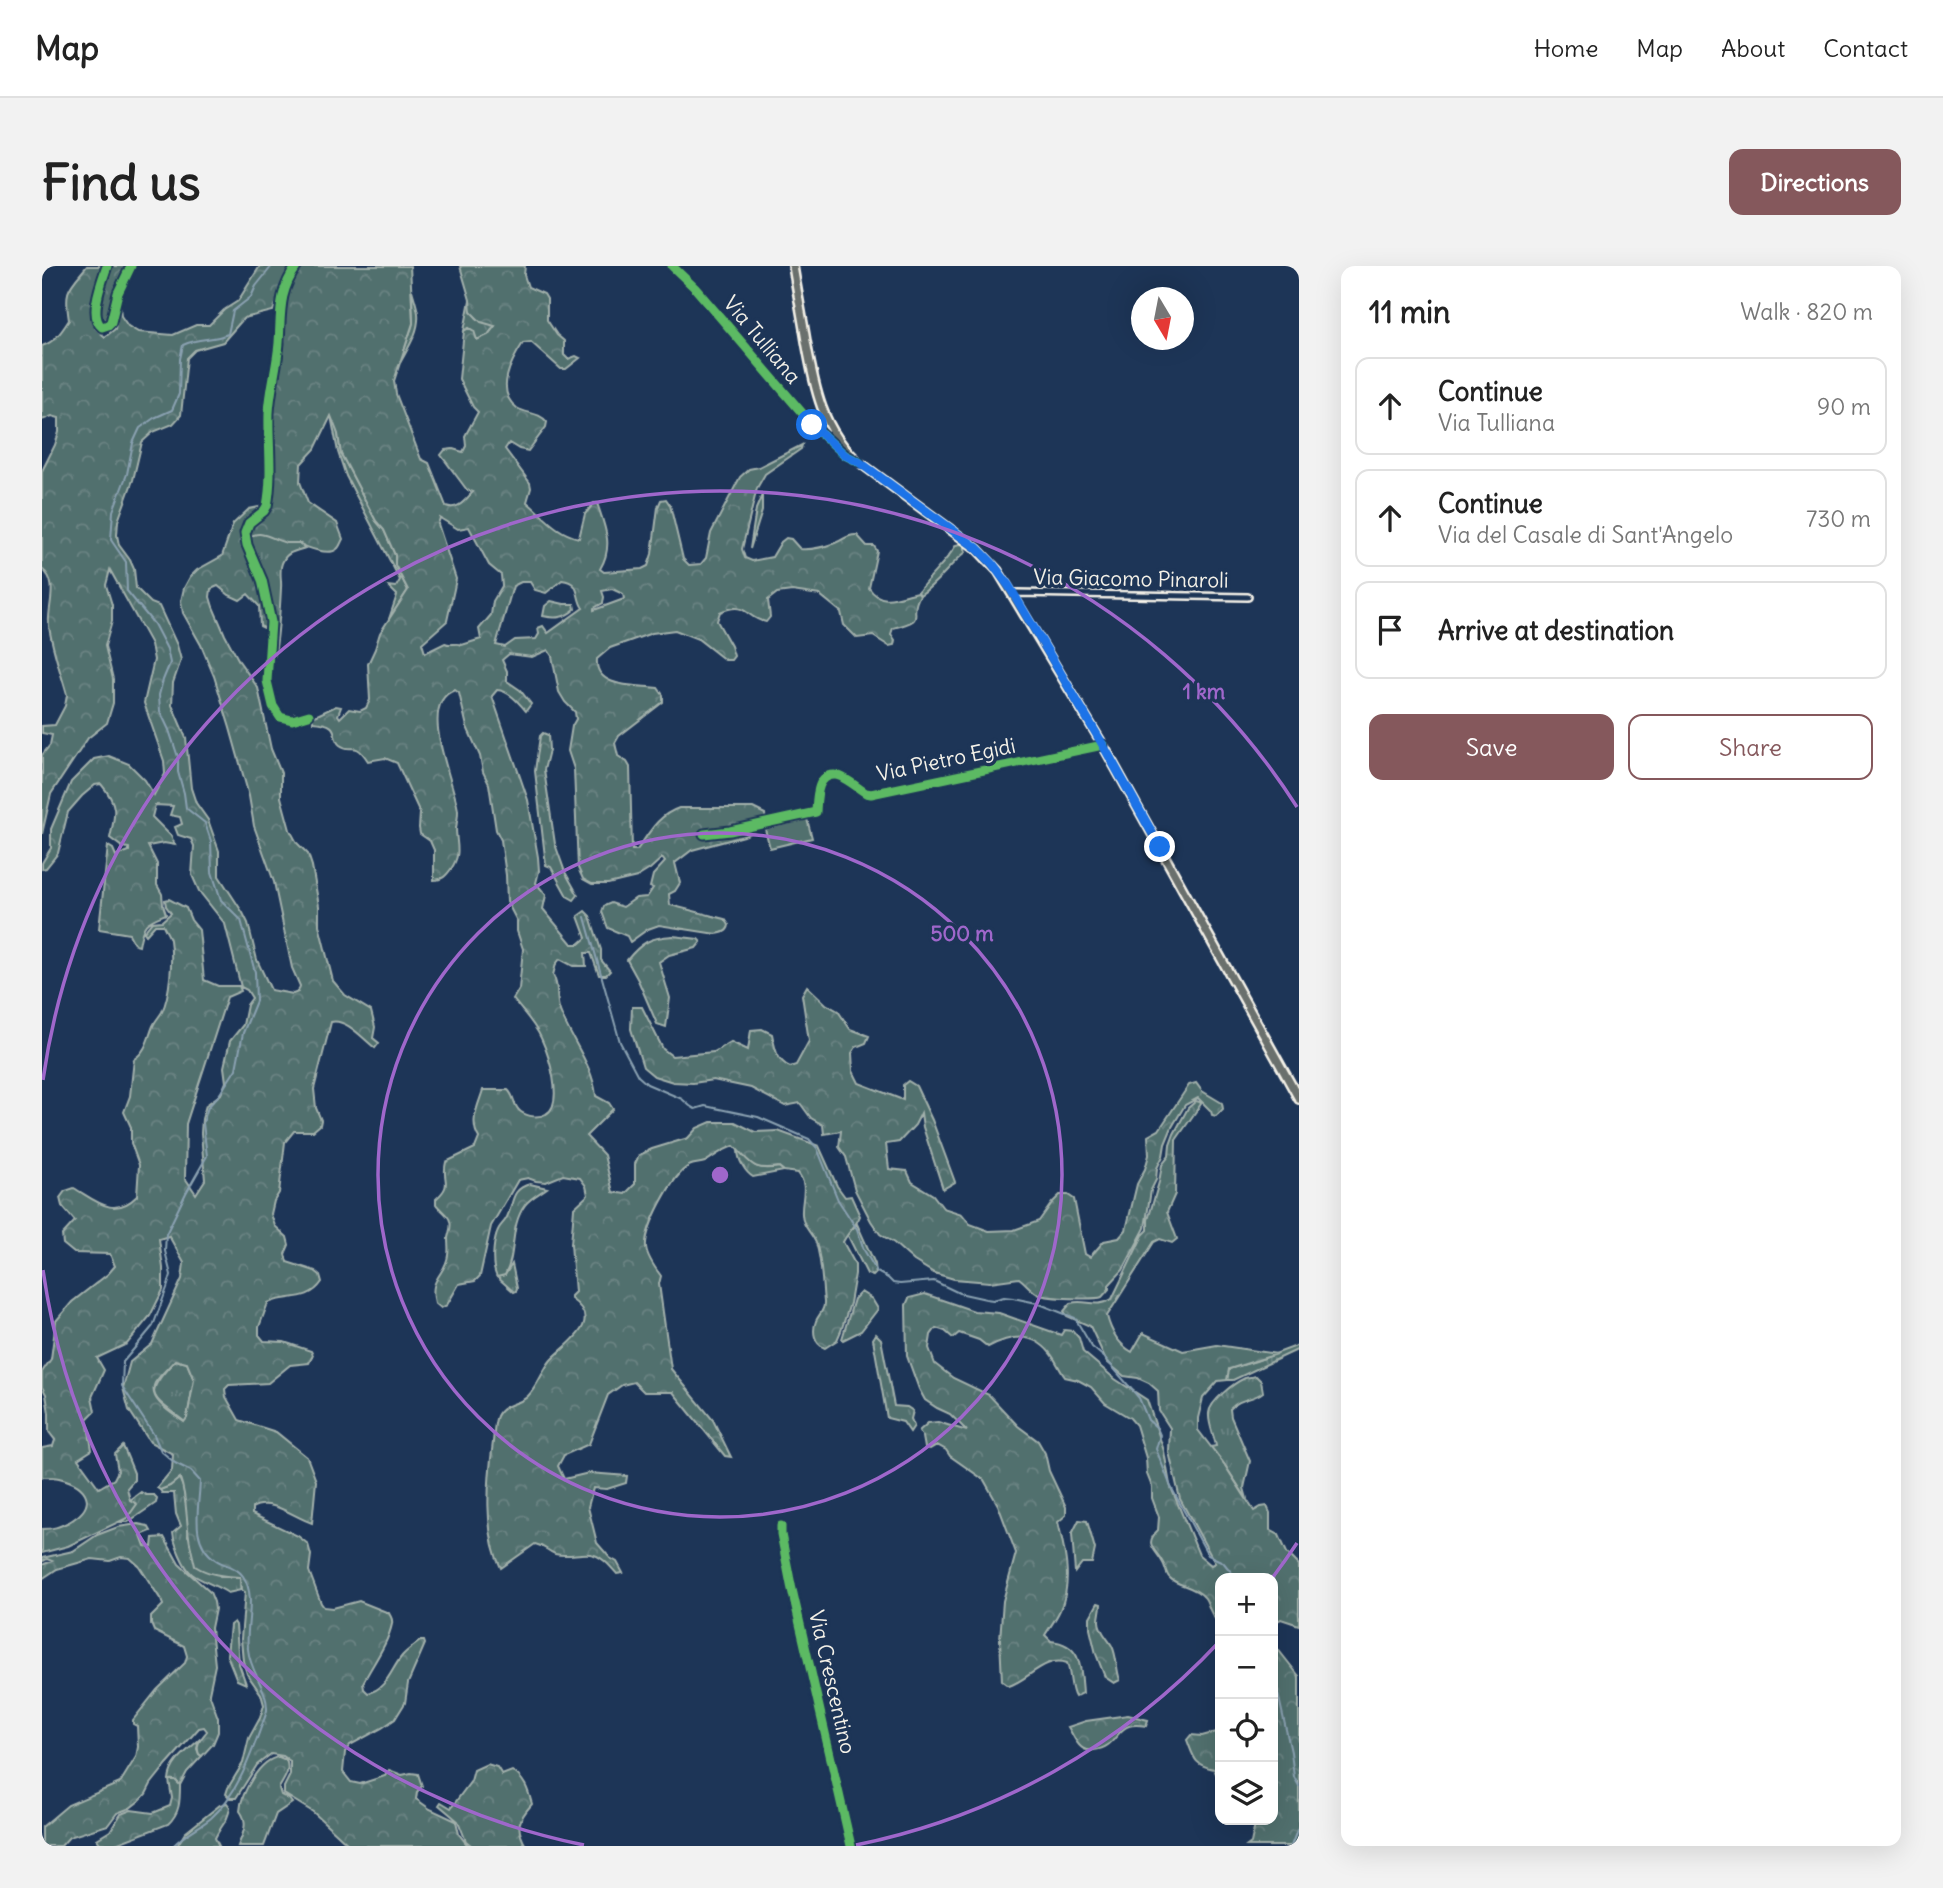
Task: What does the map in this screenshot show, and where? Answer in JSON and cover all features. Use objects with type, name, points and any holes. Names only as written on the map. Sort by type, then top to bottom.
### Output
[{"type":"main road","points":[[793,266],[811,369],[820,406],[833,433],[859,462],[977,548],[998,571],[1103,745],[1299,1099]]},
{"type":"street","points":[[107,266],[96,310],[97,322],[102,327],[111,322],[118,293],[131,266]]},
{"type":"street","points":[[297,266],[282,297],[269,408],[270,467],[267,506],[245,528],[245,536],[262,580],[271,622],[266,672],[272,703],[277,714],[284,719],[295,720],[309,715]]},
{"type":"street","name":"Via Tulliana","points":[[672,266],[692,284],[816,429],[845,455],[859,462]]},
{"type":"street","name":"Via Giacomo Pinaroli","points":[[1014,594],[1248,597]]},
{"type":"street","name":"Via Pietro Egidi","points":[[704,834],[816,812],[819,784],[833,775],[871,794],[1103,745]]},
{"type":"street","name":"Via Crescentino","points":[[781,1526],[791,1585],[851,1846]]},
{"type":"green space","points":[[87,266],[105,266],[94,305],[95,328],[105,337],[115,329],[120,306],[121,316],[128,326],[138,332],[173,335],[196,325],[209,325],[238,301],[260,266],[294,266],[273,311],[244,318],[223,342],[195,350],[187,358],[181,415],[173,424],[153,432],[142,442],[133,480],[118,521],[117,535],[119,545],[134,569],[136,588],[151,603],[159,606],[177,645],[181,660],[173,683],[172,705],[186,738],[191,788],[196,803],[208,820],[219,851],[219,876],[248,923],[257,960],[271,990],[293,994],[298,992],[300,986],[292,968],[274,882],[254,826],[249,796],[214,676],[183,613],[181,601],[190,577],[222,556],[233,524],[249,509],[264,506],[264,510],[247,523],[242,536],[262,588],[268,627],[266,629],[260,626],[259,606],[248,594],[240,600],[218,586],[211,589],[210,597],[225,635],[258,688],[271,749],[281,773],[281,797],[290,830],[297,843],[308,854],[312,866],[319,906],[319,925],[333,981],[345,995],[371,1011],[375,1027],[373,1038],[379,1043],[375,1048],[343,1023],[331,1022],[314,1089],[320,1125],[313,1131],[294,1131],[285,1142],[279,1193],[271,1214],[275,1226],[287,1237],[287,1262],[315,1271],[322,1282],[304,1296],[268,1303],[259,1327],[259,1335],[264,1341],[284,1342],[311,1351],[313,1355],[309,1363],[290,1365],[268,1383],[229,1385],[225,1389],[226,1397],[239,1420],[276,1432],[307,1457],[316,1481],[312,1523],[274,1506],[259,1505],[252,1508],[252,1514],[298,1536],[308,1544],[311,1555],[309,1571],[324,1607],[333,1608],[359,1601],[389,1613],[392,1618],[387,1639],[363,1683],[364,1689],[368,1693],[380,1687],[404,1654],[420,1641],[425,1644],[408,1683],[405,1703],[395,1719],[350,1745],[345,1752],[343,1772],[351,1782],[360,1784],[385,1776],[389,1770],[402,1775],[418,1774],[422,1786],[416,1799],[456,1821],[459,1834],[468,1846],[350,1846],[313,1812],[284,1794],[284,1787],[290,1775],[290,1761],[283,1756],[271,1754],[257,1765],[236,1798],[230,1798],[226,1794],[243,1763],[249,1738],[264,1705],[243,1661],[241,1639],[245,1592],[241,1590],[240,1577],[211,1573],[195,1566],[180,1478],[170,1486],[160,1490],[157,1488],[172,1470],[173,1454],[150,1442],[129,1410],[123,1388],[130,1362],[152,1344],[182,1279],[184,1263],[169,1236],[159,1239],[163,1290],[150,1316],[127,1344],[97,1358],[104,1370],[92,1397],[95,1411],[87,1419],[92,1450],[78,1459],[99,1488],[114,1479],[118,1471],[115,1454],[123,1446],[134,1473],[134,1480],[127,1488],[130,1500],[137,1504],[127,1518],[68,1546],[42,1553],[42,1529],[69,1522],[78,1516],[87,1502],[86,1496],[77,1485],[59,1478],[42,1477],[42,1448],[53,1446],[55,1440],[49,1432],[49,1413],[42,1387],[42,1372],[51,1359],[56,1321],[72,1302],[115,1266],[110,1254],[74,1253],[63,1244],[62,1235],[75,1221],[62,1206],[60,1198],[65,1191],[74,1188],[105,1206],[113,1207],[129,1203],[137,1196],[139,1165],[131,1143],[131,1127],[124,1112],[130,1096],[134,1059],[144,1049],[162,1012],[169,987],[169,938],[163,925],[155,925],[146,935],[144,932],[152,922],[162,921],[171,913],[165,900],[169,899],[186,908],[199,930],[204,980],[218,986],[239,986],[241,991],[227,997],[186,1124],[185,1178],[196,1194],[205,1180],[201,1133],[206,1105],[221,1094],[226,1082],[224,1067],[230,1041],[243,1025],[247,1005],[252,998],[247,990],[241,987],[225,924],[199,891],[192,875],[194,846],[191,839],[178,835],[175,827],[182,824],[180,817],[170,815],[173,806],[155,805],[152,817],[171,836],[175,845],[164,843],[148,846],[157,864],[157,885],[162,894],[166,914],[146,924],[139,946],[135,945],[129,934],[99,929],[108,846],[116,856],[129,851],[129,848],[122,847],[110,838],[114,822],[113,803],[101,784],[95,785],[82,796],[68,812],[58,853],[46,868],[42,869],[42,863],[51,848],[51,829],[71,782],[94,759],[109,756],[129,764],[145,780],[154,795],[165,774],[164,761],[144,703],[154,660],[151,644],[110,570],[106,585],[112,605],[112,621],[105,646],[113,679],[113,703],[107,723],[88,738],[51,794],[42,834],[42,755],[50,745],[52,735],[42,733],[42,726],[55,725],[65,706],[67,695],[49,626],[52,588],[42,569],[42,471],[55,445],[59,418],[52,416],[42,420],[42,346],[54,339],[69,320],[67,295]],"holes":[[[175,1360],[187,1363],[194,1380],[184,1422],[162,1406],[153,1389],[157,1380]]]},
{"type":"green space","points":[[112,266],[128,266],[112,300],[108,319],[101,323],[99,302]]},
{"type":"green space","points":[[303,266],[410,266],[413,323],[394,381],[396,394],[421,459],[429,463],[446,506],[458,506],[473,492],[467,490],[441,455],[445,450],[463,452],[466,446],[465,436],[478,412],[459,379],[464,331],[469,328],[474,331],[477,340],[488,335],[495,326],[481,322],[471,312],[460,266],[525,266],[524,275],[528,287],[544,294],[547,299],[547,320],[564,341],[564,355],[568,359],[576,356],[580,358],[566,369],[561,369],[531,342],[523,343],[507,376],[507,393],[517,408],[540,416],[547,422],[528,451],[509,443],[505,449],[530,483],[527,502],[564,532],[579,538],[585,514],[597,503],[607,544],[607,552],[600,569],[604,572],[642,569],[648,566],[658,507],[661,500],[666,499],[670,505],[683,559],[689,565],[701,564],[706,558],[711,533],[740,477],[749,469],[759,467],[802,445],[801,449],[765,474],[757,488],[742,549],[745,558],[752,561],[772,557],[786,538],[791,539],[800,549],[809,549],[857,535],[867,546],[874,546],[877,551],[869,588],[874,594],[885,599],[918,592],[920,595],[916,603],[915,619],[893,628],[891,634],[895,640],[894,645],[889,646],[873,636],[857,638],[844,625],[841,612],[820,595],[792,591],[777,593],[768,600],[770,617],[766,622],[741,609],[720,612],[717,621],[731,646],[734,656],[731,660],[725,660],[698,639],[675,630],[652,633],[610,648],[597,659],[602,676],[610,681],[658,688],[663,695],[663,702],[619,736],[615,743],[618,756],[630,767],[632,850],[637,850],[665,815],[679,808],[753,808],[765,814],[766,826],[744,836],[692,850],[675,863],[680,883],[675,891],[669,894],[670,905],[725,919],[729,925],[727,929],[716,934],[659,925],[648,929],[630,942],[627,936],[608,928],[602,912],[604,906],[611,903],[623,907],[636,898],[647,897],[653,888],[650,887],[653,875],[665,862],[662,858],[637,877],[608,884],[592,884],[583,879],[578,868],[574,769],[568,751],[572,726],[576,719],[575,712],[559,692],[552,656],[548,650],[532,657],[509,654],[502,660],[507,671],[507,681],[520,690],[531,704],[526,711],[505,692],[497,690],[492,696],[528,800],[538,857],[536,883],[546,895],[543,909],[572,944],[579,944],[586,938],[578,916],[585,911],[590,916],[601,950],[601,960],[610,971],[606,975],[599,975],[591,953],[585,953],[586,966],[573,966],[560,959],[553,975],[560,1011],[591,1074],[596,1096],[609,1103],[613,1109],[586,1136],[604,1155],[613,1192],[625,1194],[635,1184],[635,1164],[639,1155],[688,1138],[697,1128],[711,1122],[735,1122],[755,1132],[778,1131],[819,1146],[837,1186],[845,1197],[851,1196],[860,1216],[843,1242],[855,1264],[850,1303],[837,1340],[825,1348],[818,1344],[814,1333],[816,1321],[824,1305],[820,1257],[816,1243],[802,1218],[804,1188],[798,1173],[784,1171],[779,1167],[763,1168],[753,1165],[734,1146],[705,1162],[689,1166],[668,1190],[650,1228],[646,1247],[661,1276],[659,1284],[671,1369],[713,1420],[731,1457],[725,1456],[673,1392],[644,1392],[634,1382],[622,1385],[608,1395],[589,1444],[564,1455],[558,1466],[564,1479],[589,1473],[627,1476],[626,1483],[607,1489],[593,1488],[588,1507],[597,1543],[617,1562],[623,1573],[617,1574],[598,1556],[559,1555],[535,1544],[501,1568],[495,1554],[488,1506],[496,1419],[503,1409],[528,1396],[551,1360],[580,1332],[584,1324],[581,1308],[571,1299],[575,1292],[571,1244],[574,1208],[588,1195],[580,1178],[563,1175],[546,1182],[528,1178],[518,1180],[491,1226],[480,1276],[475,1281],[459,1284],[447,1305],[441,1308],[435,1303],[434,1287],[447,1262],[451,1225],[448,1217],[436,1204],[436,1199],[446,1185],[446,1162],[475,1148],[479,1138],[475,1114],[483,1090],[508,1090],[521,1112],[540,1116],[552,1108],[555,1090],[547,1055],[538,1033],[513,999],[519,989],[523,949],[517,921],[507,902],[501,840],[496,830],[489,784],[467,727],[459,693],[455,690],[444,698],[438,711],[441,746],[458,811],[458,849],[447,874],[437,880],[434,880],[434,850],[430,841],[420,834],[420,813],[397,763],[385,758],[368,761],[359,750],[340,745],[329,725],[313,722],[313,717],[336,706],[341,707],[338,715],[340,718],[349,709],[360,711],[366,708],[370,700],[368,664],[380,633],[408,590],[395,565],[395,555],[384,530],[376,521],[341,454],[338,434],[331,416],[315,449],[301,464],[300,482],[308,503],[337,523],[343,539],[339,547],[334,551],[312,549],[263,534],[248,538],[247,532],[271,508],[273,397],[285,338],[284,313],[288,289]],"holes":[[[440,518],[458,529],[469,527],[489,565],[501,575],[502,586],[493,601],[491,615],[479,629],[481,639],[462,645],[445,643],[425,653],[422,643],[447,621],[456,579],[438,524]],[[562,580],[568,581],[575,587],[583,608],[548,633],[543,626],[538,628],[536,639],[515,640],[505,647],[496,645],[513,586],[530,582],[535,590],[546,593]],[[612,589],[623,594],[624,599],[594,610],[603,603],[602,591]]]},
{"type":"green space","points":[[412,290],[418,320],[413,339],[400,363],[413,323]]},
{"type":"green space","points":[[470,300],[472,311],[477,318],[495,325],[488,335],[477,340],[469,328],[464,331]]},
{"type":"green space","points":[[331,416],[334,418],[341,454],[376,521],[384,530],[395,555],[395,565],[408,590],[389,619],[397,595],[388,586],[396,587],[400,580],[346,476]]},
{"type":"green space","points":[[762,495],[762,511],[750,549],[756,509]]},
{"type":"green space","points":[[255,533],[287,543],[299,543],[305,548],[289,554],[280,571],[279,625],[271,675],[278,706],[289,716],[295,713],[303,714],[296,718],[285,718],[278,711],[269,684],[272,622],[248,538]]},
{"type":"green space","points":[[961,544],[966,552],[920,595],[918,592],[956,545]]},
{"type":"green space","points":[[551,601],[574,604],[575,609],[560,617],[543,616],[545,606]]},
{"type":"green space","points":[[543,733],[548,735],[549,750],[544,770],[555,844],[565,872],[578,895],[574,900],[567,896],[551,867],[546,865],[535,771],[540,736]]},
{"type":"green space","points":[[807,819],[812,838],[770,848],[765,829]]},
{"type":"green space","points":[[673,936],[698,939],[701,942],[696,948],[669,955],[659,962],[670,998],[666,1027],[657,1024],[627,960],[647,942]]},
{"type":"green space","points":[[807,986],[838,1011],[850,1029],[869,1036],[866,1043],[856,1047],[852,1053],[853,1071],[859,1083],[903,1100],[903,1085],[908,1081],[916,1086],[955,1182],[943,1189],[921,1113],[915,1125],[899,1142],[886,1144],[889,1169],[907,1171],[912,1182],[933,1195],[943,1208],[962,1214],[970,1224],[989,1231],[1014,1230],[1039,1221],[1060,1195],[1068,1195],[1074,1199],[1085,1254],[1090,1257],[1104,1241],[1119,1238],[1126,1230],[1137,1184],[1149,1155],[1148,1136],[1159,1130],[1189,1085],[1196,1083],[1202,1091],[1222,1103],[1223,1109],[1216,1116],[1212,1115],[1198,1098],[1185,1105],[1172,1127],[1157,1168],[1145,1228],[1123,1270],[1102,1297],[1061,1298],[1040,1295],[1019,1278],[990,1282],[954,1279],[934,1273],[914,1261],[880,1234],[855,1190],[846,1157],[839,1147],[841,1131],[824,1134],[823,1125],[811,1118],[800,1103],[785,1106],[751,1088],[713,1080],[673,1082],[654,1076],[643,1067],[631,1029],[632,1007],[642,1007],[663,1049],[672,1056],[714,1052],[731,1042],[748,1050],[751,1030],[762,1029],[772,1034],[782,1061],[790,1067],[796,1065],[809,1041],[802,995]]},
{"type":"green space","points":[[1196,1101],[1201,1104],[1176,1140],[1175,1194],[1167,1212],[1177,1239],[1172,1243],[1160,1239],[1154,1242],[1107,1316],[1116,1337],[1132,1352],[1143,1333],[1183,1351],[1217,1345],[1277,1354],[1229,1369],[1227,1380],[1218,1381],[1203,1398],[1198,1430],[1254,1511],[1267,1506],[1270,1513],[1270,1530],[1279,1535],[1287,1553],[1299,1565],[1299,1625],[1278,1620],[1278,1573],[1215,1573],[1215,1618],[1200,1593],[1169,1577],[1151,1543],[1158,1530],[1159,1517],[1152,1498],[1146,1458],[1136,1425],[1130,1418],[1105,1403],[1091,1387],[1065,1377],[1043,1346],[1036,1341],[1013,1338],[988,1347],[979,1340],[959,1333],[953,1338],[936,1328],[931,1335],[929,1348],[935,1364],[953,1378],[989,1395],[1018,1426],[1038,1441],[1066,1507],[1066,1515],[1058,1522],[1065,1555],[1066,1589],[1060,1610],[1045,1635],[1051,1641],[1061,1643],[1074,1652],[1080,1666],[1083,1693],[1075,1697],[1067,1663],[1059,1661],[1044,1665],[1009,1686],[1002,1681],[1000,1639],[1003,1601],[1016,1553],[998,1505],[984,1480],[937,1445],[930,1449],[925,1448],[919,1431],[928,1423],[938,1422],[967,1431],[950,1414],[925,1400],[919,1389],[907,1356],[906,1305],[909,1298],[925,1294],[974,1311],[999,1313],[1061,1335],[1064,1330],[1073,1331],[1079,1338],[1083,1352],[1115,1379],[1147,1400],[1164,1451],[1170,1485],[1199,1555],[1211,1565],[1215,1563],[1180,1499],[1169,1452],[1170,1428],[1159,1411],[1158,1391],[1138,1378],[1124,1376],[1107,1362],[1090,1326],[1067,1316],[1064,1311],[1071,1303],[1096,1304],[1112,1299],[1143,1235],[1148,1230],[1148,1220],[1162,1165],[1169,1156],[1174,1134],[1188,1108]]},
{"type":"green space","points":[[738,1150],[760,1168],[779,1167],[784,1171],[753,1177],[742,1165]]},
{"type":"green space","points":[[530,1184],[547,1188],[530,1200],[520,1213],[509,1267],[505,1275],[497,1277],[493,1255],[498,1231],[509,1213],[516,1193]]},
{"type":"green space","points":[[857,1224],[875,1264],[876,1273],[873,1276],[867,1274],[847,1234]]},
{"type":"green space","points":[[512,1264],[517,1288],[514,1292],[497,1277],[505,1275]]},
{"type":"green space","points":[[861,1292],[872,1299],[878,1309],[861,1331],[843,1340],[854,1299]]},
{"type":"green space","points":[[876,1334],[881,1339],[894,1406],[907,1407],[913,1411],[911,1419],[914,1426],[910,1432],[903,1422],[887,1418],[873,1339]]},
{"type":"green space","points":[[1299,1345],[1299,1349],[1233,1380],[1227,1380],[1229,1369]]},
{"type":"green space","points":[[175,1360],[187,1363],[194,1380],[185,1422],[164,1406],[155,1394],[158,1381]]},
{"type":"green space","points":[[1256,1376],[1261,1381],[1263,1392],[1230,1409],[1250,1461],[1244,1488],[1247,1499],[1211,1447],[1216,1446],[1209,1413],[1218,1398],[1229,1388],[1245,1378]]},
{"type":"green space","points":[[179,1478],[189,1522],[188,1536],[220,1576],[240,1577],[241,1590],[228,1593],[200,1579],[189,1571],[183,1561],[173,1533],[181,1526],[176,1514],[174,1493],[162,1493],[160,1490]]},
{"type":"green space","points":[[141,1492],[154,1495],[157,1498],[156,1503],[128,1522],[119,1522],[127,1518],[130,1500]]},
{"type":"green space","points":[[1079,1520],[1087,1521],[1095,1549],[1092,1563],[1082,1563],[1075,1572],[1072,1534]]},
{"type":"green space","points":[[138,1524],[148,1526],[151,1531],[141,1535],[145,1546],[152,1547],[153,1538],[164,1537],[179,1564],[210,1592],[214,1602],[211,1628],[215,1665],[209,1693],[218,1718],[218,1732],[213,1744],[202,1756],[199,1754],[198,1744],[207,1731],[204,1727],[199,1728],[167,1764],[146,1794],[130,1808],[117,1813],[108,1825],[69,1837],[61,1846],[42,1846],[42,1827],[68,1805],[120,1783],[136,1757],[137,1726],[133,1724],[133,1720],[157,1690],[185,1663],[187,1656],[184,1646],[154,1631],[151,1617],[163,1605],[139,1566],[130,1558],[121,1557],[110,1561],[92,1559],[57,1569],[42,1579],[42,1565],[52,1561],[43,1561],[42,1558],[73,1551],[97,1535],[118,1527]]},
{"type":"green space","points":[[1098,1603],[1101,1604],[1100,1628],[1112,1646],[1116,1658],[1120,1680],[1114,1683],[1105,1677],[1090,1629],[1090,1617]]},
{"type":"green space","points":[[234,1622],[239,1664],[246,1684],[237,1680],[227,1655],[230,1625]]},
{"type":"green space","points":[[1278,1649],[1299,1676],[1299,1846],[1247,1846],[1251,1843],[1255,1825],[1278,1825]]},
{"type":"green space","points":[[1128,1715],[1148,1720],[1146,1726],[1126,1727],[1111,1743],[1098,1749],[1087,1750],[1081,1747],[1068,1727],[1086,1721]]},
{"type":"green space","points":[[1215,1732],[1215,1771],[1202,1765],[1191,1752],[1187,1740],[1191,1735],[1202,1736]]},
{"type":"green space","points":[[199,1740],[197,1749],[202,1756],[187,1772],[180,1785],[175,1780],[169,1780],[172,1768]]},
{"type":"green space","points":[[279,1757],[286,1760],[288,1768],[279,1788],[281,1795],[292,1803],[276,1814],[264,1846],[238,1846],[245,1824],[240,1811],[241,1804],[248,1787],[265,1764]]},
{"type":"green space","points":[[487,1764],[497,1767],[502,1775],[512,1771],[525,1785],[532,1804],[521,1819],[519,1829],[526,1846],[472,1846],[466,1841],[458,1821],[439,1805],[441,1802],[451,1808],[471,1781],[474,1770]]},
{"type":"green space","points":[[169,1780],[175,1780],[180,1785],[180,1791],[177,1811],[168,1824],[113,1845],[100,1843],[97,1839],[110,1831],[121,1814],[131,1810],[153,1813],[170,1806],[172,1798]]},
{"type":"green space","points":[[227,1803],[230,1807],[228,1816],[215,1838],[219,1846],[177,1846],[185,1833],[220,1805]]},
{"type":"waterway","points":[[173,1846],[211,1818],[228,1799],[251,1753],[266,1715],[267,1702],[249,1657],[247,1640],[250,1602],[247,1584],[240,1573],[216,1560],[202,1544],[198,1524],[200,1481],[191,1471],[175,1463],[161,1451],[154,1435],[122,1386],[123,1362],[153,1326],[167,1288],[171,1275],[165,1251],[166,1234],[207,1156],[203,1123],[208,1107],[236,1069],[243,1033],[256,1001],[255,972],[241,920],[221,900],[212,872],[211,841],[205,823],[186,808],[178,772],[178,757],[160,711],[159,695],[170,663],[167,649],[154,624],[127,591],[126,562],[111,540],[113,511],[127,474],[133,443],[140,428],[172,410],[179,394],[183,345],[228,334],[233,311],[251,297],[272,266]]},
{"type":"waterway","points":[[585,917],[620,1042],[638,1076],[647,1084],[682,1099],[695,1109],[705,1106],[758,1117],[809,1139],[817,1148],[838,1200],[857,1229],[864,1250],[877,1272],[893,1283],[934,1281],[959,1293],[993,1300],[1004,1297],[1037,1303],[1075,1318],[1092,1347],[1105,1358],[1139,1398],[1148,1420],[1160,1435],[1156,1449],[1171,1487],[1208,1555],[1223,1562],[1232,1573]]},
{"type":"waterway","points":[[1278,1694],[1294,1777],[1299,1786]]},
{"type":"waterway","points":[[1291,1846],[1299,1825]]},
{"type":"cycle path","points":[[107,266],[96,307],[98,322],[102,327],[111,322],[118,293],[131,266]]},
{"type":"cycle path","points":[[297,266],[283,294],[269,413],[270,471],[267,506],[249,523],[245,533],[247,545],[262,580],[271,622],[267,681],[273,706],[280,717],[292,720],[309,715]]},
{"type":"cycle path","points":[[672,266],[695,288],[816,429],[845,455],[859,462]]},
{"type":"cycle path","points":[[704,834],[816,812],[819,788],[829,776],[842,777],[871,794],[1103,745]]},
{"type":"cycle path","points":[[781,1526],[791,1585],[851,1846]]},
{"type":"route","points":[[812,425],[845,455],[859,462],[969,542],[992,563],[1009,586],[1160,847]]}]
